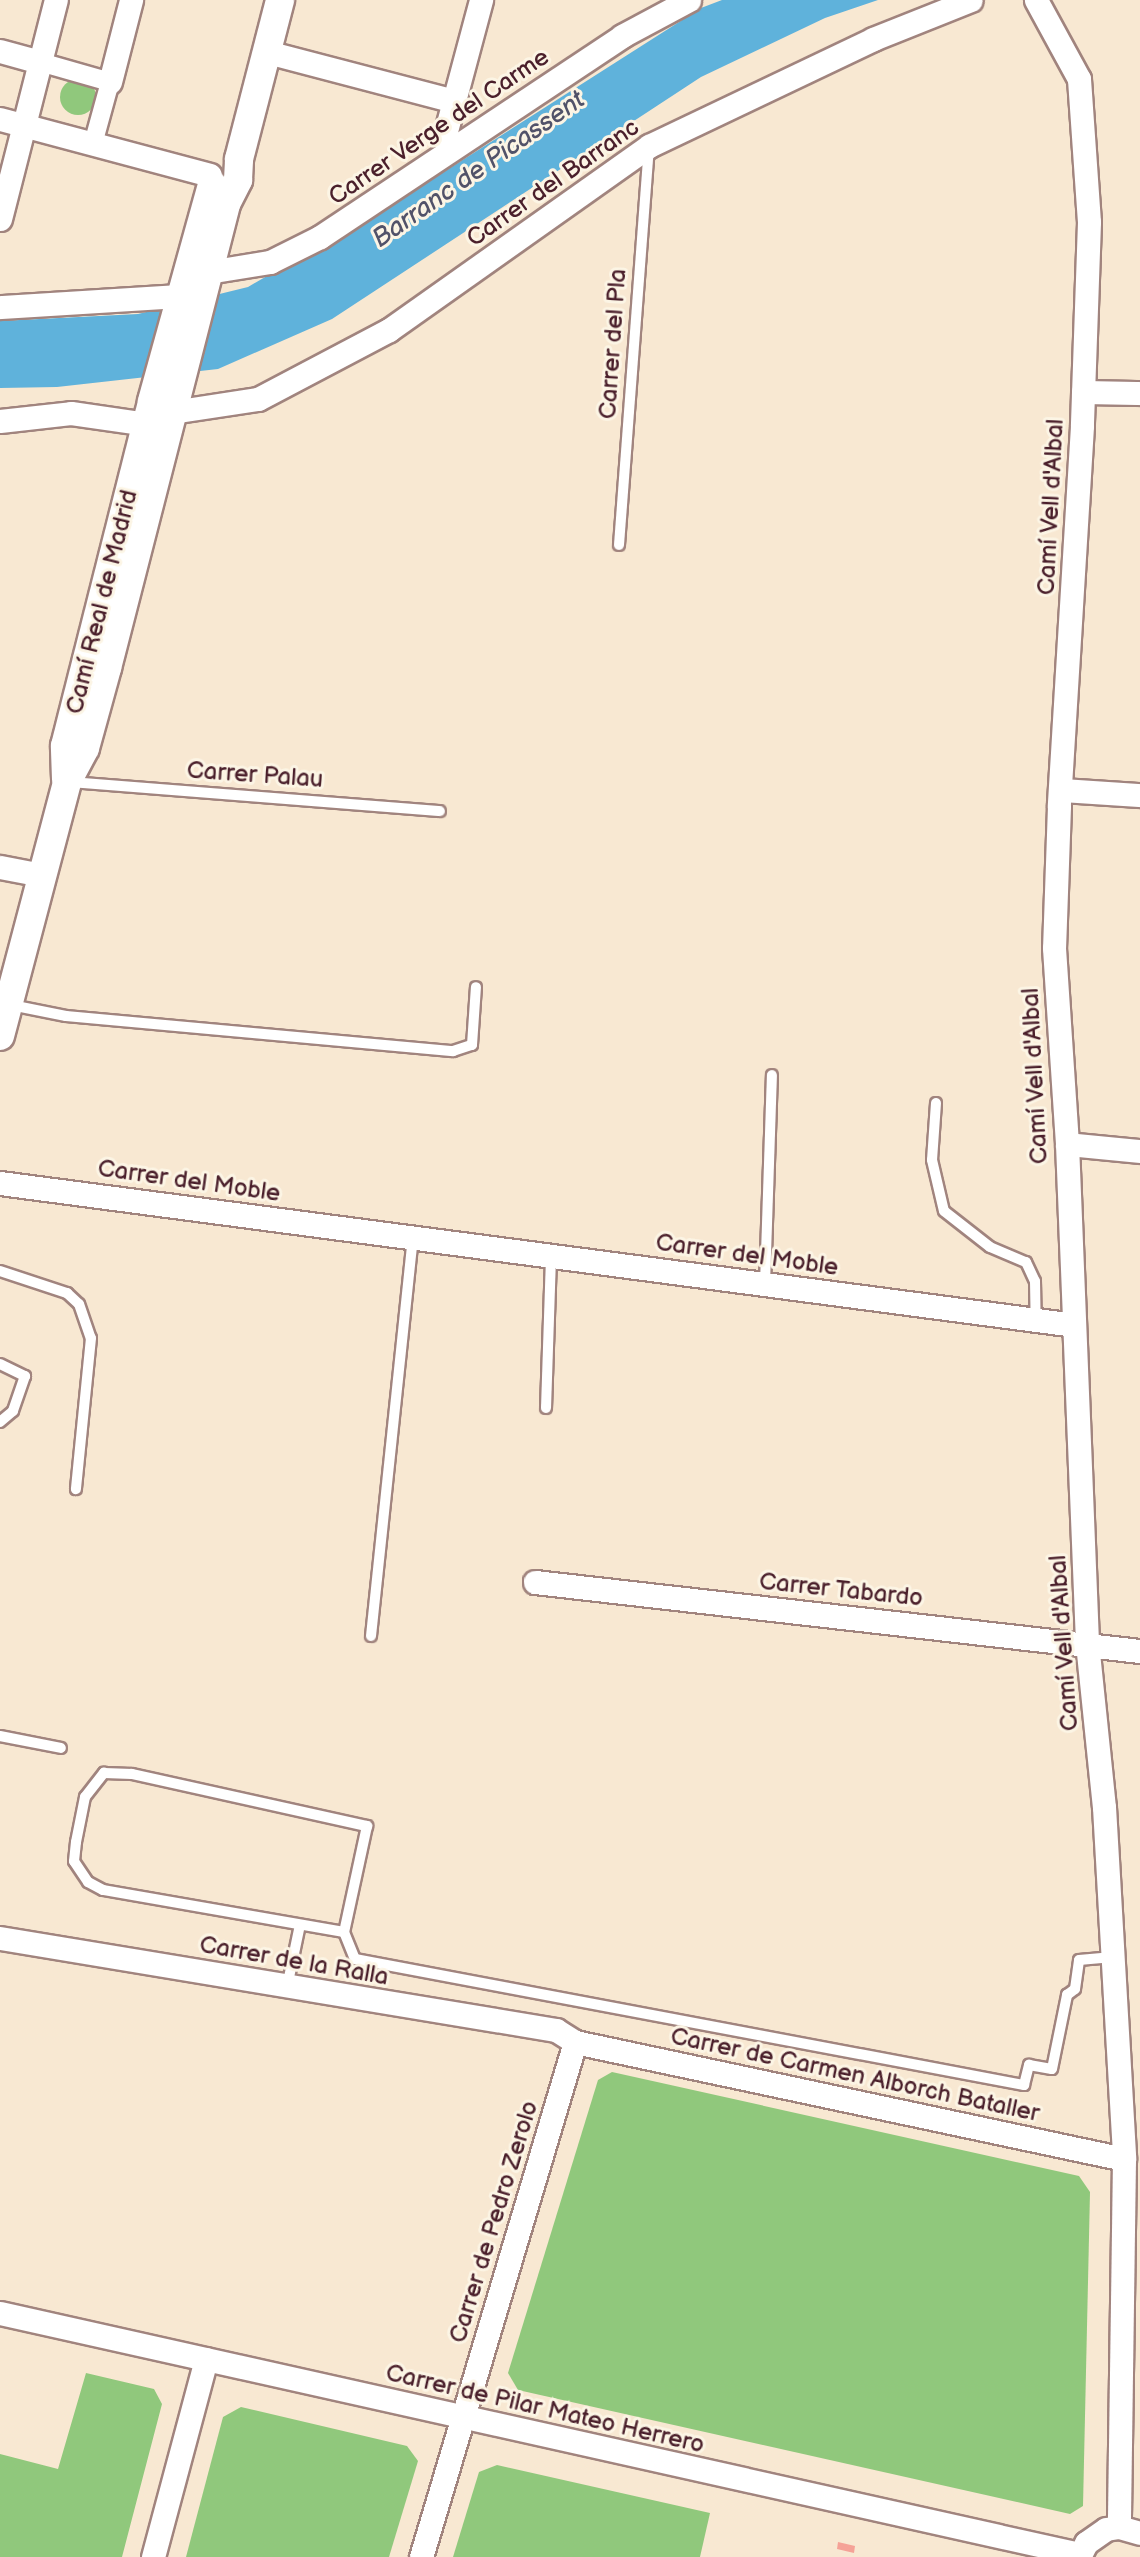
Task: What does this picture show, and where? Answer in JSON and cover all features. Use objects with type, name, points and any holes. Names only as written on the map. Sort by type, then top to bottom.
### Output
[{"type":"street","points":[[0,219],[56,0]]},
{"type":"street","points":[[93,144],[131,0]]},
{"type":"street","points":[[197,285],[261,0]]},
{"type":"street","points":[[160,405],[197,285],[222,177],[267,52],[280,0]]},
{"type":"street","points":[[444,139],[481,0]]},
{"type":"street","name":"Carrer Verge del Carme","points":[[0,307],[197,285],[270,262],[320,237],[622,36],[689,0]]},
{"type":"street","name":"Carrer del Barranc","points":[[0,421],[160,405],[258,399],[389,330],[649,146],[873,39],[971,0]]},
{"type":"street","name":"Camí Vell d'Albal","points":[[1036,0],[1079,79],[1089,222],[1083,393],[1054,948],[1067,1144],[1087,1643],[1104,1807],[1113,1957],[1131,2121],[1124,2160],[1133,2192],[1130,2530]]},
{"type":"street","points":[[0,51],[110,82]]},
{"type":"street","points":[[267,52],[454,100]]},
{"type":"street","points":[[0,118],[222,177]]},
{"type":"street","points":[[1083,393],[1140,393]]},
{"type":"street","name":"Camí Real de Madrid","points":[[0,1036],[67,782],[85,748],[144,530],[160,405]]},
{"type":"street","name":"Camí Real de Madrid","points":[[67,782],[65,746],[160,405]]},
{"type":"street","points":[[1062,790],[1140,795]]},
{"type":"street","points":[[0,867],[42,875]]},
{"type":"street","points":[[1067,1144],[1140,1151]]},
{"type":"street","name":"Carrer del Moble","points":[[0,1183],[1074,1325]]},
{"type":"street","name":"Carrer Tabardo","points":[[535,1582],[1140,1651]]},
{"type":"street","name":"Carrer de la Ralla","points":[[0,1938],[556,2030],[575,2042]]},
{"type":"street","name":"Carrer de Carmen Alborch Bataller","points":[[575,2042],[1124,2160]]},
{"type":"street","name":"Carrer de Pedro Zerolo","points":[[421,2557],[575,2042]]},
{"type":"street","name":"Carrer de Pilar Mateo Herrero","points":[[0,2313],[1079,2555]]},
{"type":"street","points":[[153,2557],[206,2359]]},
{"type":"street","points":[[1079,2555],[1095,2534],[1130,2530]]},
{"type":"lane","name":"Carrer del Pla","points":[[619,545],[649,146]]},
{"type":"lane","name":"Carrer Palau","points":[[67,782],[440,811]]},
{"type":"lane","points":[[8,1004],[66,1016],[453,1051],[472,1045],[476,986]]},
{"type":"lane","points":[[765,1284],[772,1075]]},
{"type":"lane","points":[[936,1103],[932,1160],[944,1211],[990,1247],[1027,1262],[1035,1282],[1036,1320]]},
{"type":"lane","points":[[371,1636],[413,1237]]},
{"type":"lane","points":[[546,1408],[551,1256]]},
{"type":"lane","points":[[0,1272],[66,1293],[79,1304],[83,1315],[91,1338],[76,1489]]},
{"type":"lane","points":[[0,1364],[25,1376],[13,1411],[0,1422]]},
{"type":"lane","points":[[0,1737],[61,1748]]},
{"type":"lane","points":[[344,1931],[103,1890],[88,1882],[75,1861],[85,1797],[93,1782],[103,1773],[132,1774],[366,1826],[344,1931],[355,1959],[1024,2085],[1029,2065],[1052,2068],[1067,1995],[1075,1989],[1079,1960],[1113,1957]]},
{"type":"lane","points":[[288,1987],[300,1924]]},
{"type":"green space","points":[[78,79],[91,84],[96,97],[91,110],[78,115],[65,110],[60,97],[65,84]]},
{"type":"green space","points":[[612,2072],[1079,2176],[1090,2192],[1083,2506],[1070,2514],[518,2390],[508,2373],[598,2080]]},
{"type":"green space","points":[[86,2373],[154,2389],[162,2404],[122,2557],[0,2557],[0,2454],[58,2469]]},
{"type":"green space","points":[[241,2407],[407,2446],[418,2461],[389,2557],[186,2557],[223,2417]]},
{"type":"green space","points":[[497,2465],[710,2513],[700,2557],[453,2557],[479,2472]]},
{"type":"water","name":"Barranc de Picassent","points":[[722,0],[878,0],[825,18],[701,77],[332,319],[218,369],[57,387],[0,388],[0,321],[138,314],[248,287],[414,191],[701,8]]},
{"type":"building","points":[[838,2542],[855,2546],[854,2553],[837,2549]]}]
